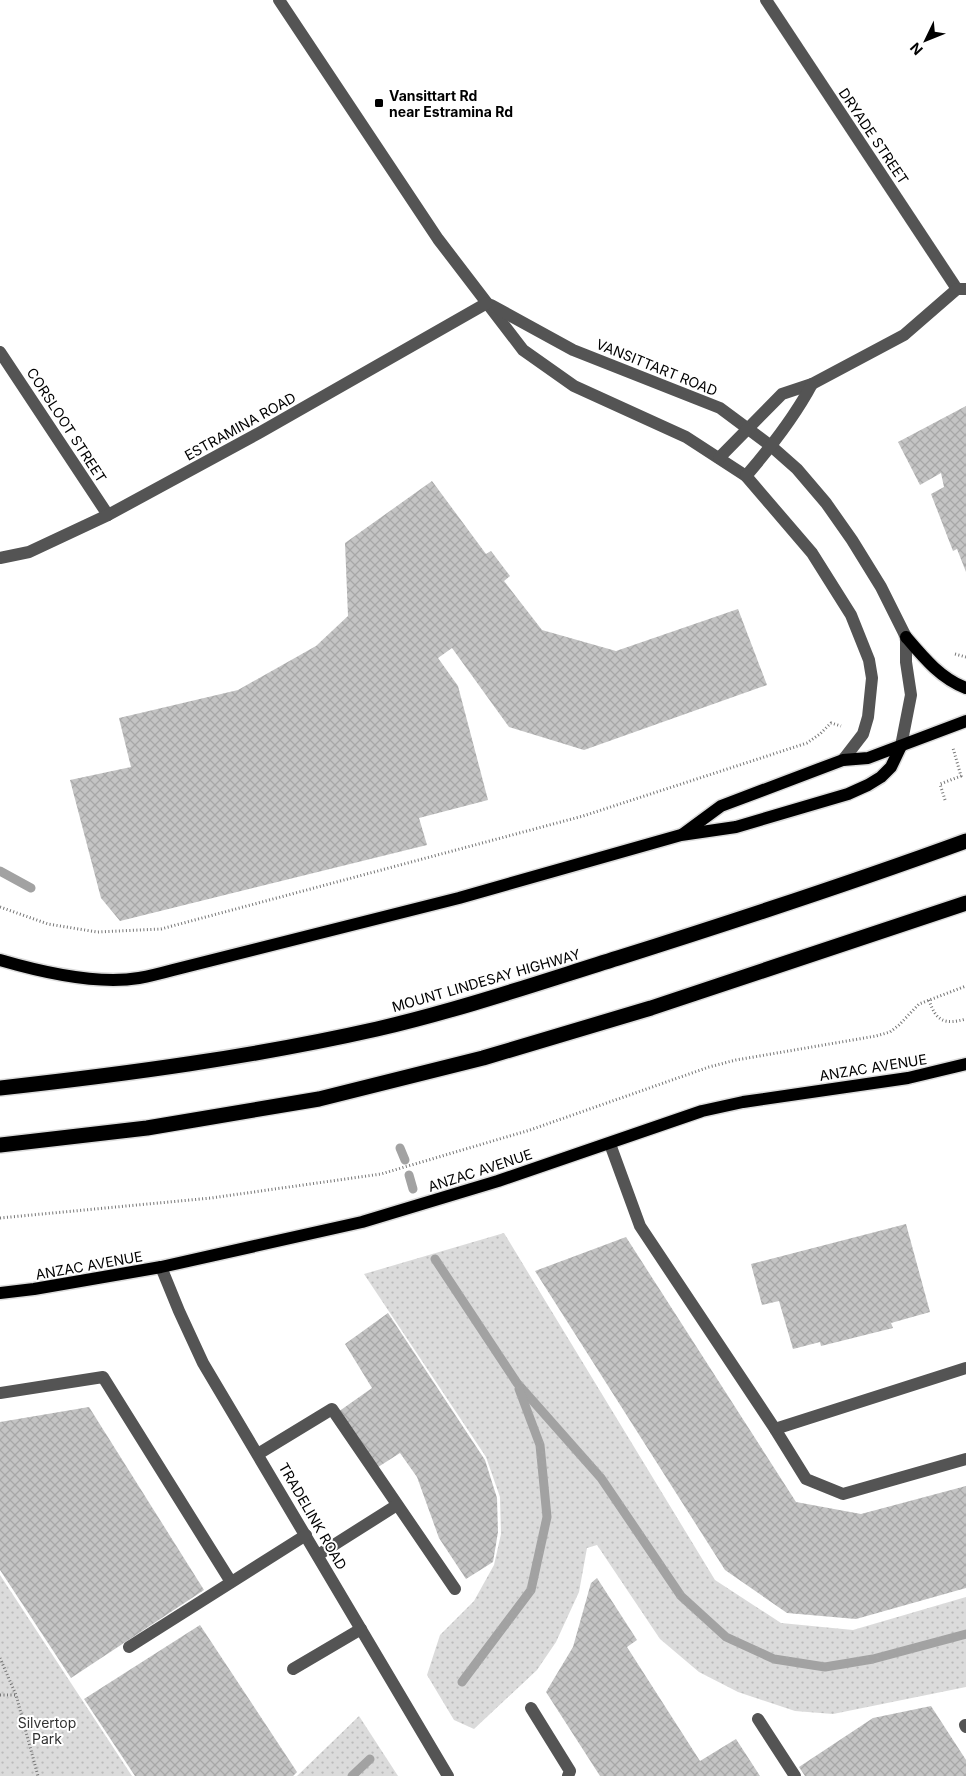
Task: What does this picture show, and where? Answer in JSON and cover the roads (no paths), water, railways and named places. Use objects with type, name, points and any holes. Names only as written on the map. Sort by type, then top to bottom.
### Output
[{"type":"highway","name":"MOUNT LINDESAY HIGHWAY","points":[[0,1088],[161,1069],[268,1051],[379,1028],[490,998],[725,924],[966,841]]},
{"type":"highway","points":[[0,1145],[147,1128],[319,1099],[482,1058],[651,1008],[966,902]]},
{"type":"main road","points":[[906,637],[924,658],[943,675],[966,688]]},
{"type":"main road","points":[[681,835],[721,806],[843,760],[868,758],[966,721]]},
{"type":"main road","points":[[0,960],[31,969],[68,976],[104,979],[138,978],[459,898],[681,835],[736,827],[848,794],[881,777],[891,767],[901,746]]},
{"type":"main road","name":"ANZAC AVENUE","points":[[0,1292],[34,1290],[161,1267],[362,1222],[498,1182],[702,1111],[743,1102],[890,1081],[966,1064]]},
{"type":"street","name":"VANSITTART ROAD","points":[[279,0],[438,239],[523,350],[574,386],[686,437],[746,476],[812,553],[851,614],[869,660],[872,678],[868,717],[863,734],[843,760]]},
{"type":"street","name":"DRYADE STREET","points":[[766,0],[962,289]]},
{"type":"street","points":[[719,458],[782,394],[812,384],[904,335],[962,289]]},
{"type":"street","name":"VANSITTART ROAD","points":[[487,303],[573,350],[720,408],[772,446],[797,469],[826,503],[852,540],[881,587],[906,637],[906,662],[911,695],[901,746]]},
{"type":"street","name":"ESTRAMINA ROAD","points":[[0,558],[29,552],[108,515],[259,433],[487,303]]},
{"type":"street","name":"CORSLOOT STREET","points":[[0,352],[108,515]]},
{"type":"street","points":[[746,476],[772,446],[800,406],[812,384]]},
{"type":"street","points":[[610,1144],[640,1226],[775,1429],[806,1479],[843,1494],[966,1458]]},
{"type":"street","name":"TRADELINK ROAD","points":[[161,1267],[203,1363],[448,1776]]},
{"type":"street","points":[[775,1429],[966,1368]]},
{"type":"street","points":[[0,1393],[103,1377],[231,1582]]},
{"type":"street","points":[[258,1454],[332,1409],[455,1589]]},
{"type":"street","points":[[318,1555],[397,1505]]},
{"type":"street","points":[[129,1647],[306,1535]]},
{"type":"street","points":[[293,1669],[361,1629]]},
{"type":"street","points":[[531,1708],[570,1771],[568,1776]]},
{"type":"street","points":[[758,1719],[795,1776]]},
{"type":"waterway","points":[[0,871],[31,888]]},
{"type":"waterway","points":[[400,1148],[405,1160]]},
{"type":"waterway","points":[[409,1175],[413,1189]]},
{"type":"waterway","points":[[435,1259],[517,1383],[601,1478],[681,1596],[726,1637],[774,1659],[825,1667],[873,1659],[966,1634]]},
{"type":"waterway","points":[[462,1682],[531,1590],[547,1517],[540,1445],[519,1389]]},
{"type":"waterway","points":[[352,1776],[370,1759]]},
{"type":"place","name":"Vansittart Rd near Estramina Rd","points":[[379,103]]},
{"type":"park label","name":"Silvertop Park","points":[[47,1730]]}]
